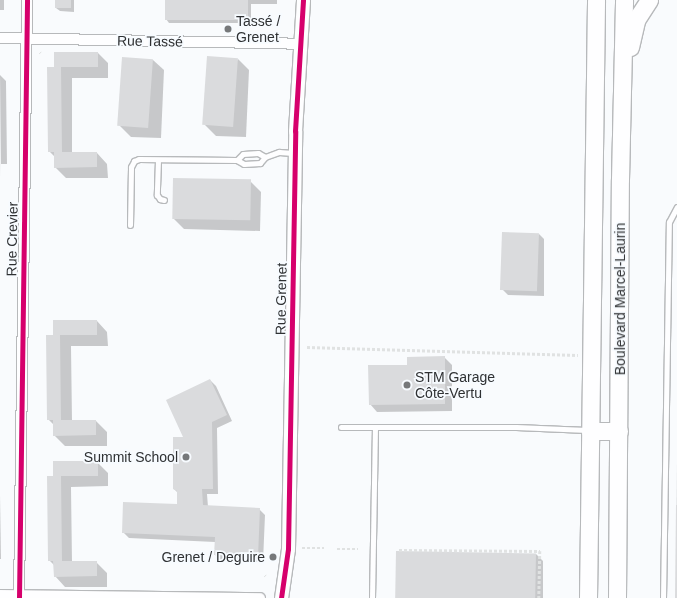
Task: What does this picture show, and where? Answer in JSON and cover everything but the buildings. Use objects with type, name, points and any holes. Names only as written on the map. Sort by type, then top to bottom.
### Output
[{"type":"main road","name":"Boulevard Marcel-Laurin","points":[[588,598],[596,0]]},
{"type":"main road","name":"Boulevard Marcel-Laurin","points":[[617,598],[620,179],[624,0]]},
{"type":"main road","points":[[623,82],[636,20],[649,0]]},
{"type":"main road","points":[[590,430],[619,431]]},
{"type":"street","name":"Rue Crevier","points":[[19,597],[27,0]]},
{"type":"street","name":"Rue Grenet","points":[[281,598],[288,541],[295,152],[304,0]]},
{"type":"street","name":"Rue Tassé","points":[[0,38],[301,44]]},
{"type":"street","points":[[0,595],[19,597],[260,598]]},
{"type":"lane","points":[[130,225],[131,167],[134,161],[139,159],[237,160],[244,164],[260,163],[265,157],[279,152],[295,152]]},
{"type":"lane","points":[[237,160],[242,154],[258,153],[265,157]]},
{"type":"lane","points":[[158,160],[157,195],[164,200]]},
{"type":"lane","points":[[663,598],[668,234],[671,216],[677,207]]},
{"type":"lane","points":[[341,427],[516,427],[590,430]]},
{"type":"lane","points":[[372,598],[375,427]]},
{"type":"path","points":[[307,347],[579,355]]},
{"type":"path","points":[[302,548],[324,548]]},
{"type":"path","points":[[337,549],[358,549]]},
{"type":"path","points":[[399,550],[540,550],[539,598]]},
{"type":"cycle path","points":[[19,598],[27,0]]},
{"type":"cycle path","points":[[281,598],[288,549],[295,131],[303,0]]},
{"type":"place","name":"Tassé / Grenet","points":[[228,29]]},
{"type":"place","name":"STM Garage Côte-Vertu","points":[[407,385]]},
{"type":"place","name":"Summit School","points":[[186,457]]},
{"type":"place","name":"Grenet / Deguire","points":[[273,557]]}]
